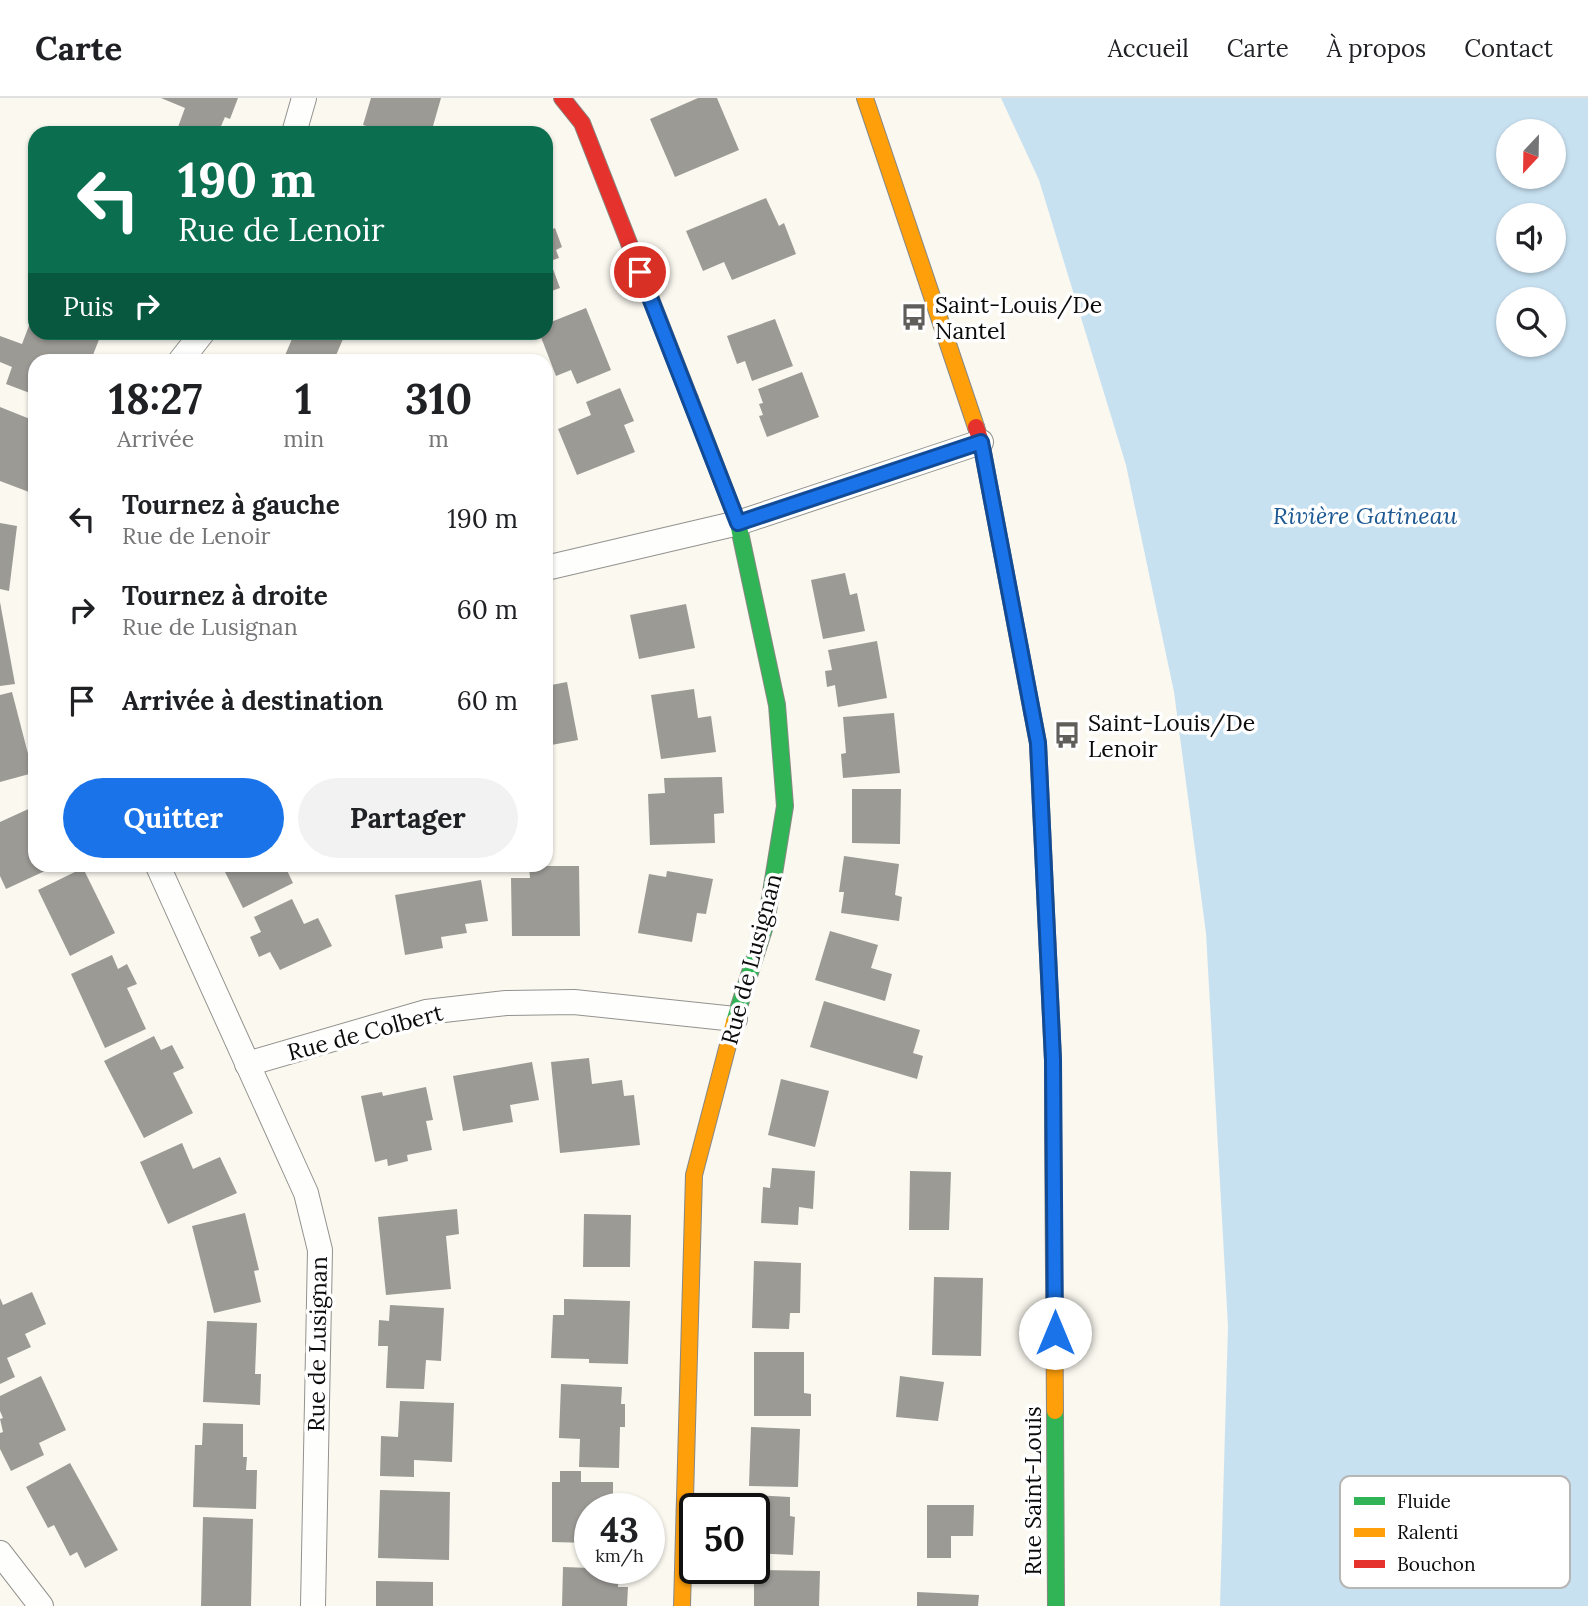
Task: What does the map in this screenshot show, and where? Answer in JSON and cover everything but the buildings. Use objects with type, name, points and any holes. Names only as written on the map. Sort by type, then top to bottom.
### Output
[{"type":"street","points":[[296,126],[304,98]]},
{"type":"street","name":"Rue de Lusignan","points":[[562,98],[582,122],[738,523],[777,705],[785,806],[766,923],[735,1018],[694,1175],[682,1606]]},
{"type":"street","name":"Rue Saint-Louis","points":[[865,98],[981,442],[1038,743],[1053,1060],[1056,1606]]},
{"type":"street","points":[[186,354],[197,340]]},
{"type":"street","points":[[553,566],[738,523],[981,442]]},
{"type":"street","name":"Rue de Lusignan","points":[[161,872],[306,1193],[320,1250],[313,1606]]},
{"type":"street","name":"Rue de Colbert","points":[[247,1065],[426,1012],[506,1003],[574,1002],[735,1018]]},
{"type":"street","points":[[0,1553],[41,1606]]},
{"type":"water","name":"Rivière Gatineau","points":[[1001,98],[1588,98],[1588,1606],[1220,1606],[1228,1326],[1206,933],[1174,692],[1126,465],[1039,180]]},
{"type":"traffic: fast","points":[[690,399],[738,523],[777,705],[785,806],[766,923],[734,1022]]},
{"type":"traffic: fast","points":[[1032,712],[1038,743],[1053,1060],[1053,1131]]},
{"type":"traffic: fast","points":[[1055,1411],[1056,1606]]},
{"type":"traffic: slow","points":[[865,98],[976,427]]},
{"type":"traffic: slow","points":[[682,1606],[694,1175],[734,1022]]},
{"type":"traffic: slow","points":[[1053,1131],[1055,1411]]},
{"type":"traffic: jam","points":[[562,98],[582,123],[690,399]]},
{"type":"traffic: jam","points":[[976,427],[1032,712]]},
{"type":"place","name":"Saint-Louis/De Nantel","points":[[914,317]]},
{"type":"place","name":"Saint-Louis/De Lenoir","points":[[1067,735]]},
{"type":"route","points":[[640,272],[738,523],[981,442],[1038,743],[1053,1060],[1055,1333]]}]
